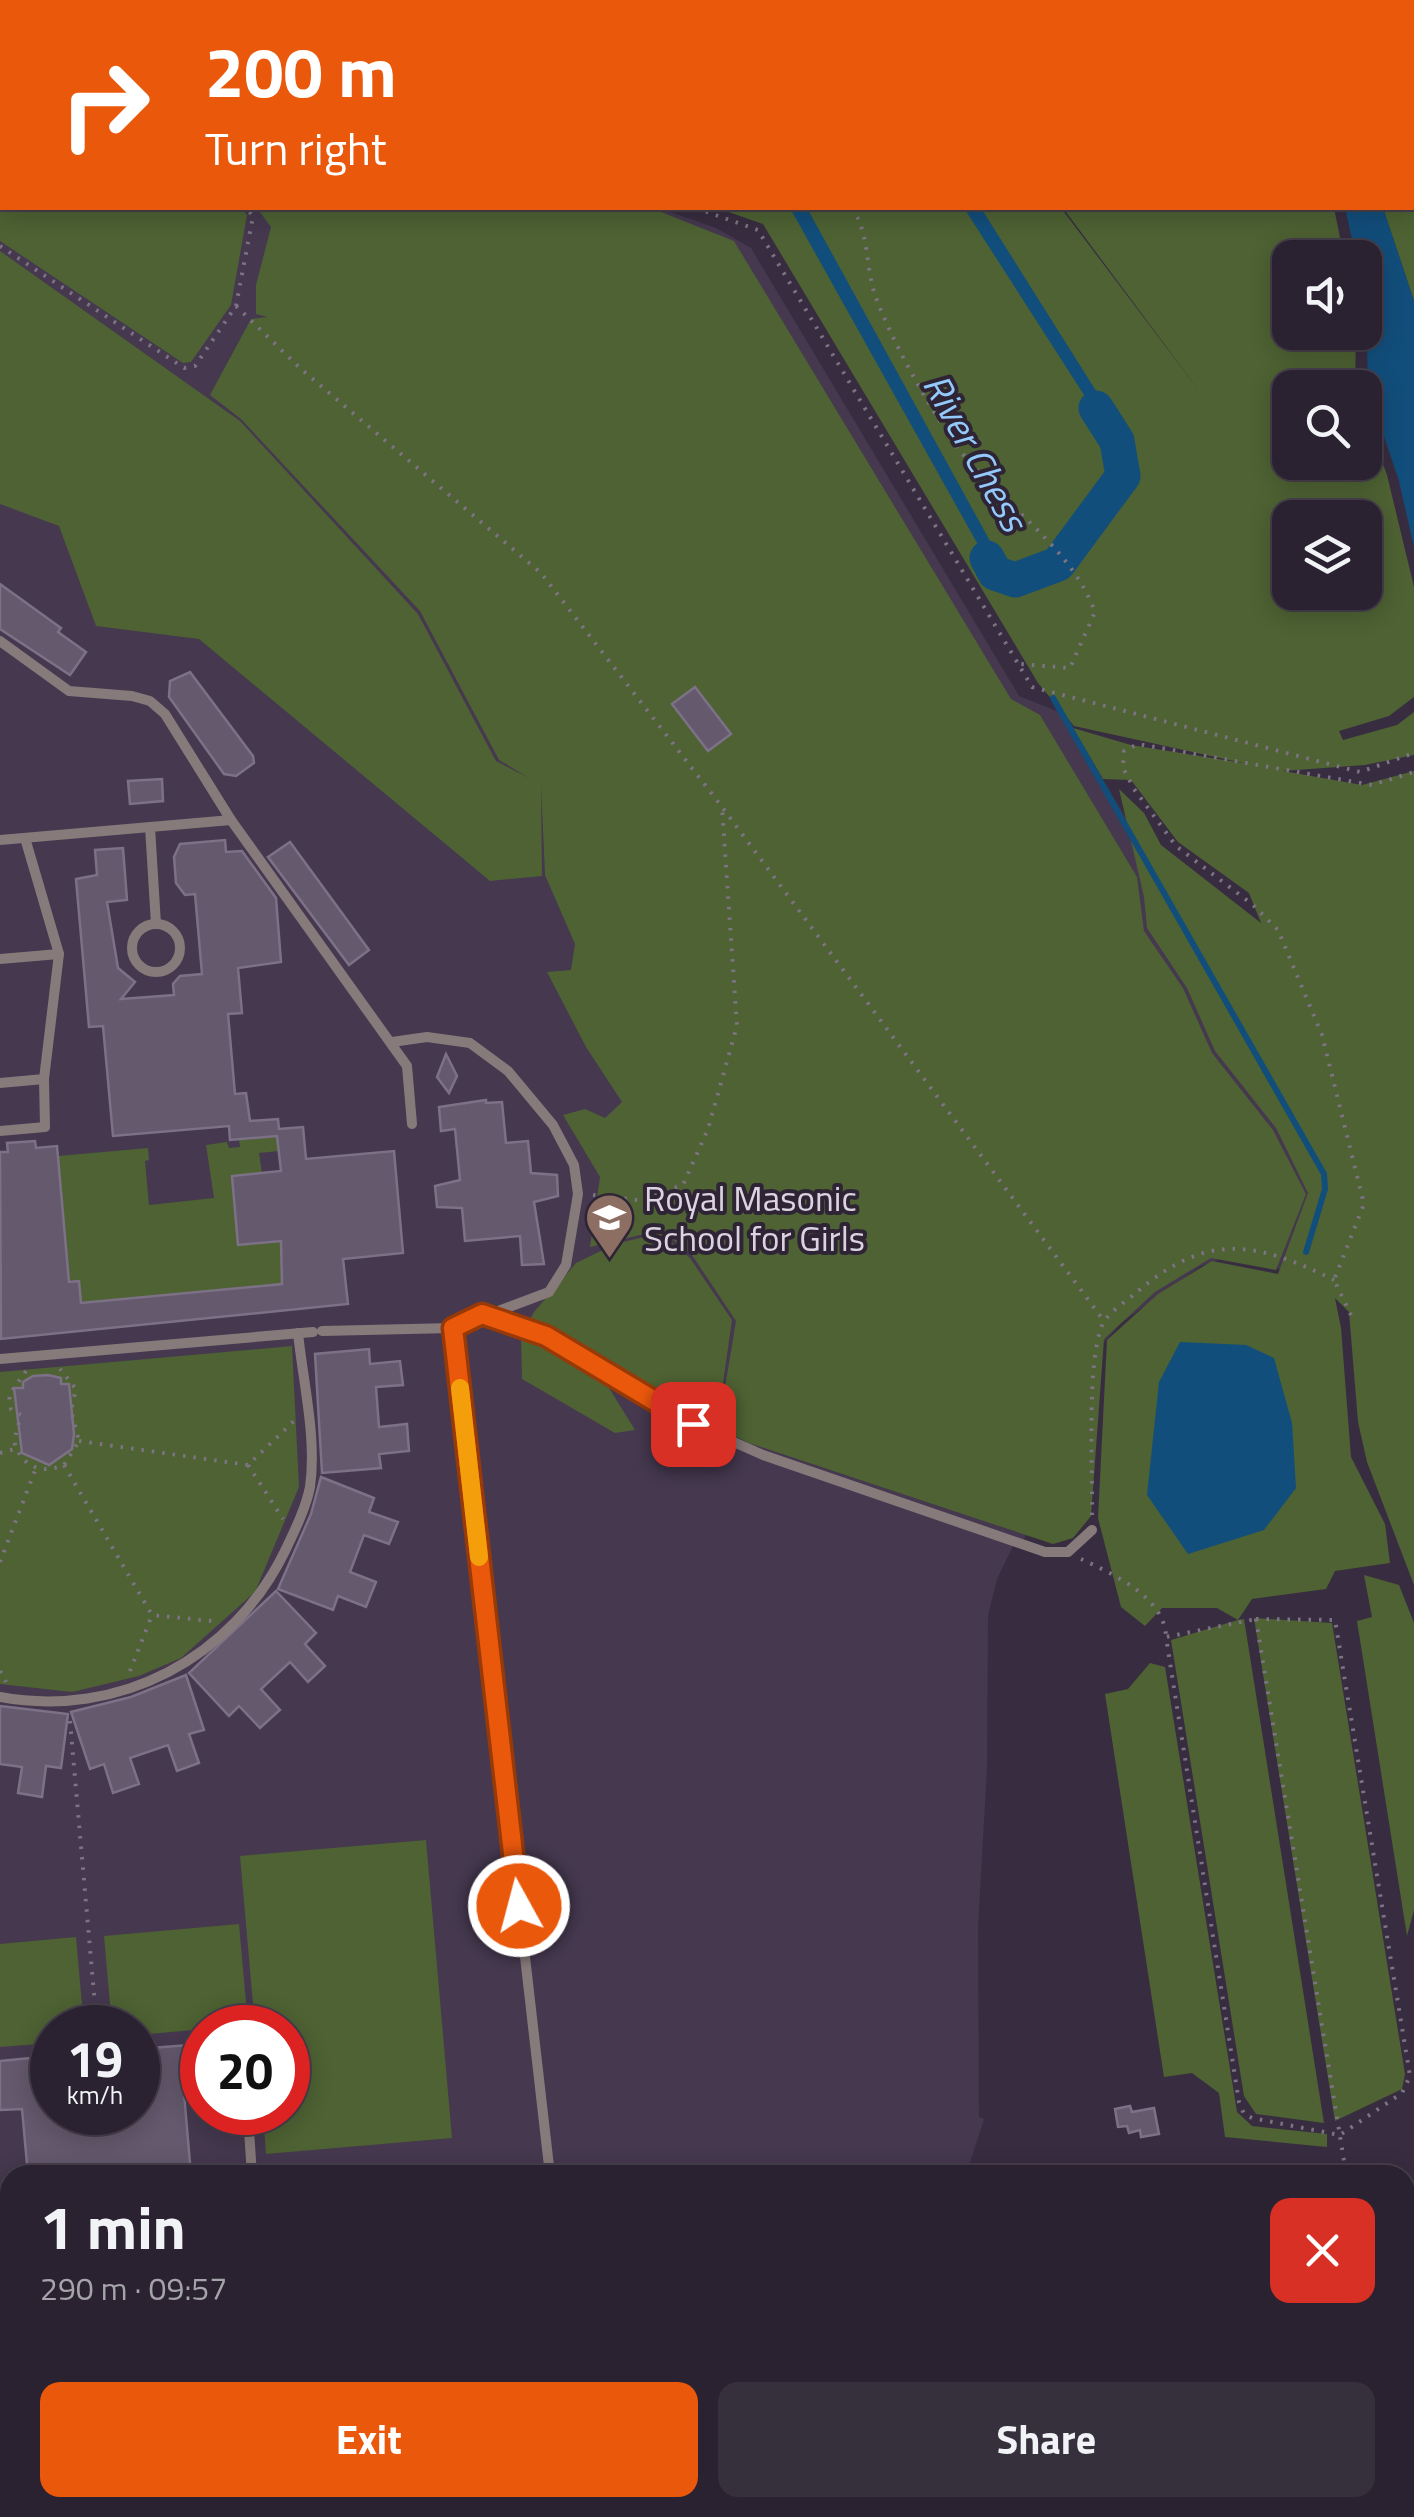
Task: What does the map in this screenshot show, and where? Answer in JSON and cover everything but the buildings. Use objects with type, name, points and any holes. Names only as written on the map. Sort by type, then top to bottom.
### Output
[{"type":"lane","points":[[0,641],[69,691],[150,701],[165,714],[230,820],[408,1066],[412,1124]]},
{"type":"lane","points":[[0,840],[230,820]]},
{"type":"lane","points":[[150,827],[156,924]]},
{"type":"lane","points":[[0,1131],[45,1127],[44,1079],[58,954],[25,838]]},
{"type":"lane","points":[[156,924],[170,928],[180,949],[174,963],[154,971],[139,964],[132,950],[141,929],[156,924]]},
{"type":"lane","points":[[0,960],[58,954]]},
{"type":"lane","points":[[0,1359],[298,1333],[453,1328],[549,1292],[566,1265],[578,1194],[574,1165],[554,1125],[508,1071],[470,1043],[427,1038],[392,1042]]},
{"type":"lane","points":[[0,1083],[44,1079]]},
{"type":"lane","points":[[482,1314],[546,1336],[693,1424],[762,1455],[1045,1552],[1068,1552],[1092,1530]]},
{"type":"lane","points":[[453,1328],[549,2165]]},
{"type":"lane","points":[[0,1696],[64,1702],[122,1692],[184,1667],[237,1624],[266,1590],[310,1488],[298,1333]]},
{"type":"lane","points":[[249,2135],[251,2165]]},
{"type":"path","points":[[0,246],[184,368],[195,366],[236,306],[252,216],[248,210]]},
{"type":"path","points":[[702,210],[758,230],[1032,687],[1360,772],[1414,753]]},
{"type":"path","points":[[853,210],[862,222],[874,294],[950,438],[1006,504],[1085,584],[1096,612],[1070,668],[1020,664],[1023,672]]},
{"type":"path","points":[[236,306],[301,369],[541,573],[722,807],[1104,1320]]},
{"type":"path","points":[[1334,1280],[1364,1204],[1322,1035],[1278,930],[1253,904],[1176,846],[1134,789],[1123,768],[1124,751],[1138,744],[1372,785],[1414,772]]},
{"type":"path","points":[[578,1194],[638,1200],[683,1184],[708,1129],[736,1026],[722,807]]},
{"type":"path","points":[[1092,1530],[1096,1352],[1104,1320],[1154,1278],[1212,1247],[1289,1258],[1334,1280],[1351,1315]]},
{"type":"path","points":[[40,1355],[41,1369],[27,1371],[10,1389],[11,1409],[21,1415],[14,1431],[16,1448],[24,1461],[36,1468],[64,1465]]},
{"type":"path","points":[[56,1368],[68,1375],[76,1389],[71,1410],[79,1441],[64,1465]]},
{"type":"path","points":[[248,1464],[306,1410]]},
{"type":"path","points":[[79,1441],[248,1464],[293,1534]]},
{"type":"path","points":[[0,1453],[16,1448]]},
{"type":"path","points":[[64,1465],[152,1615]]},
{"type":"path","points":[[0,1562],[36,1468]]},
{"type":"path","points":[[1068,1552],[1146,1598],[1166,1624],[1166,1638],[1239,2102],[1244,2114],[1340,2135],[1408,2086],[1404,2038],[1336,1620],[1256,1619],[1166,1638]]},
{"type":"path","points":[[152,1615],[237,1624]]},
{"type":"path","points":[[122,1692],[152,1615]]},
{"type":"path","points":[[1256,1619],[1345,2165]]},
{"type":"path","points":[[70,1722],[95,2005]]},
{"type":"shaded area","name":"Royal Masonic School for Girls","points":[[0,210],[665,210],[716,228],[751,248],[1019,696],[1064,714],[1315,1137],[1307,1285],[1268,1263],[1227,1257],[1201,1266],[1121,1323],[1100,1347],[1022,1544],[1015,1542],[997,1579],[988,1615],[987,1769],[978,1926],[979,2117],[984,2119],[969,2165],[0,2165]]},
{"type":"green space","points":[[0,210],[243,210],[247,215],[231,305],[191,362],[183,363],[0,241]]},
{"type":"green space","points":[[258,210],[656,210],[734,241],[1011,699],[1040,715],[1137,877],[1144,931],[1183,988],[1212,1053],[1273,1130],[1306,1194],[1276,1270],[1211,1258],[1155,1292],[1104,1339],[1091,1516],[1073,1538],[1053,1544],[749,1443],[677,1408],[684,1406],[659,1404],[584,1351],[578,1367],[606,1383],[635,1430],[615,1433],[522,1379],[521,1335],[534,1312],[576,1263],[615,1244],[660,1233],[690,1258],[732,1320],[721,1397],[710,1402],[723,1399],[736,1321],[692,1255],[661,1230],[590,1247],[600,1177],[563,1115],[585,1109],[605,1118],[622,1102],[586,1047],[547,972],[571,970],[575,944],[545,875],[541,785],[542,876],[490,881],[199,639],[96,626],[59,526],[0,504],[0,251],[240,421],[418,614],[496,761],[529,778],[499,760],[420,611],[241,419],[210,395],[251,319],[267,317],[256,314],[256,285],[271,227]]},
{"type":"green space","points":[[723,210],[1063,210],[1200,392],[1064,210],[1334,210],[1341,240],[1272,240],[1272,350],[1356,350],[1355,370],[1272,370],[1272,480],[1382,480],[1382,461],[1414,587],[1414,697],[1389,716],[1339,731],[1343,740],[1397,725],[1414,712],[1414,755],[1365,765],[1283,771],[1362,785],[1414,771],[1414,1585],[1367,1462],[1358,1422],[1349,1312],[1335,1298],[1351,1457],[1385,1524],[1390,1563],[1335,1571],[1326,1589],[1252,1599],[1238,1620],[1217,1608],[1162,1608],[1145,1626],[1121,1607],[1098,1518],[1107,1340],[1158,1294],[1212,1261],[1278,1274],[1308,1193],[1276,1128],[1215,1051],[1187,988],[1147,928],[1144,897],[1119,789],[1144,813],[1161,845],[1261,923],[1249,893],[1178,842],[1131,780],[1103,779],[1073,728],[1131,745],[1243,763],[1074,726],[1038,683],[763,224]]},
{"type":"green space","points":[[1384,210],[1414,210],[1414,301]]},
{"type":"green space","points":[[277,1137],[279,1151],[259,1153],[262,1173],[232,1176],[238,1244],[305,1238],[292,1284],[81,1303],[79,1282],[69,1282],[58,1156],[148,1148],[149,1160],[145,1161],[149,1205],[214,1198],[206,1145],[227,1142],[229,1148],[240,1147],[239,1140]]},
{"type":"green space","points":[[292,1346],[299,1487],[255,1592],[181,1658],[139,1676],[72,1692],[0,1684],[0,1372]]},
{"type":"green space","points":[[1364,1575],[1399,1585],[1414,1623],[1414,1910],[1407,1936],[1357,1621],[1372,1617]]},
{"type":"green space","points":[[1254,1618],[1332,1623],[1405,2074],[1402,2089],[1335,2121]]},
{"type":"green space","points":[[1244,1619],[1324,2123],[1256,2114],[1244,2096],[1171,1640]]},
{"type":"green space","points":[[1150,1663],[1165,1667],[1237,2112],[1252,2126],[1327,2134],[1327,2147],[1225,2137],[1219,2093],[1192,2073],[1164,2077],[1105,1694],[1128,1689]]},
{"type":"green space","points":[[426,1840],[452,2138],[266,2154],[265,2135],[310,2135],[310,2005],[253,2005],[240,1856]]},
{"type":"green space","points":[[239,1924],[246,2005],[180,2005],[180,2031],[160,2033],[160,2005],[110,2005],[104,1936]]},
{"type":"green space","points":[[76,1937],[82,2005],[30,2005],[30,2045],[0,2047],[0,1944]]},
{"type":"water","points":[[791,210],[808,210],[1007,572],[1023,580],[1062,565],[1124,480],[1120,451],[965,210],[982,210],[1132,448],[1137,482],[1083,556],[1050,582],[1005,593]]},
{"type":"water","points":[[1345,210],[1384,210],[1414,301],[1414,547],[1399,481],[1382,431],[1382,370],[1368,370],[1367,350],[1382,350],[1382,240],[1352,240]]},
{"type":"water","points":[[1180,1342],[1246,1345],[1274,1358],[1292,1423],[1296,1488],[1264,1530],[1188,1554],[1147,1495],[1159,1382]]},
{"type":"waterway","name":"River Chess","points":[[987,558],[995,573],[1015,580],[1058,564],[1123,476],[1117,441],[1096,408]]},
{"type":"waterway","points":[[1053,698],[1324,1174],[1325,1189],[1306,1252]]},
{"type":"slow traffic","points":[[460,1388],[479,1557]]},
{"type":"place","name":"Royal Masonic School for Girls","points":[[609,1260]]},
{"type":"route","points":[[519,1906],[453,1328],[482,1314],[546,1336],[693,1424]]}]
